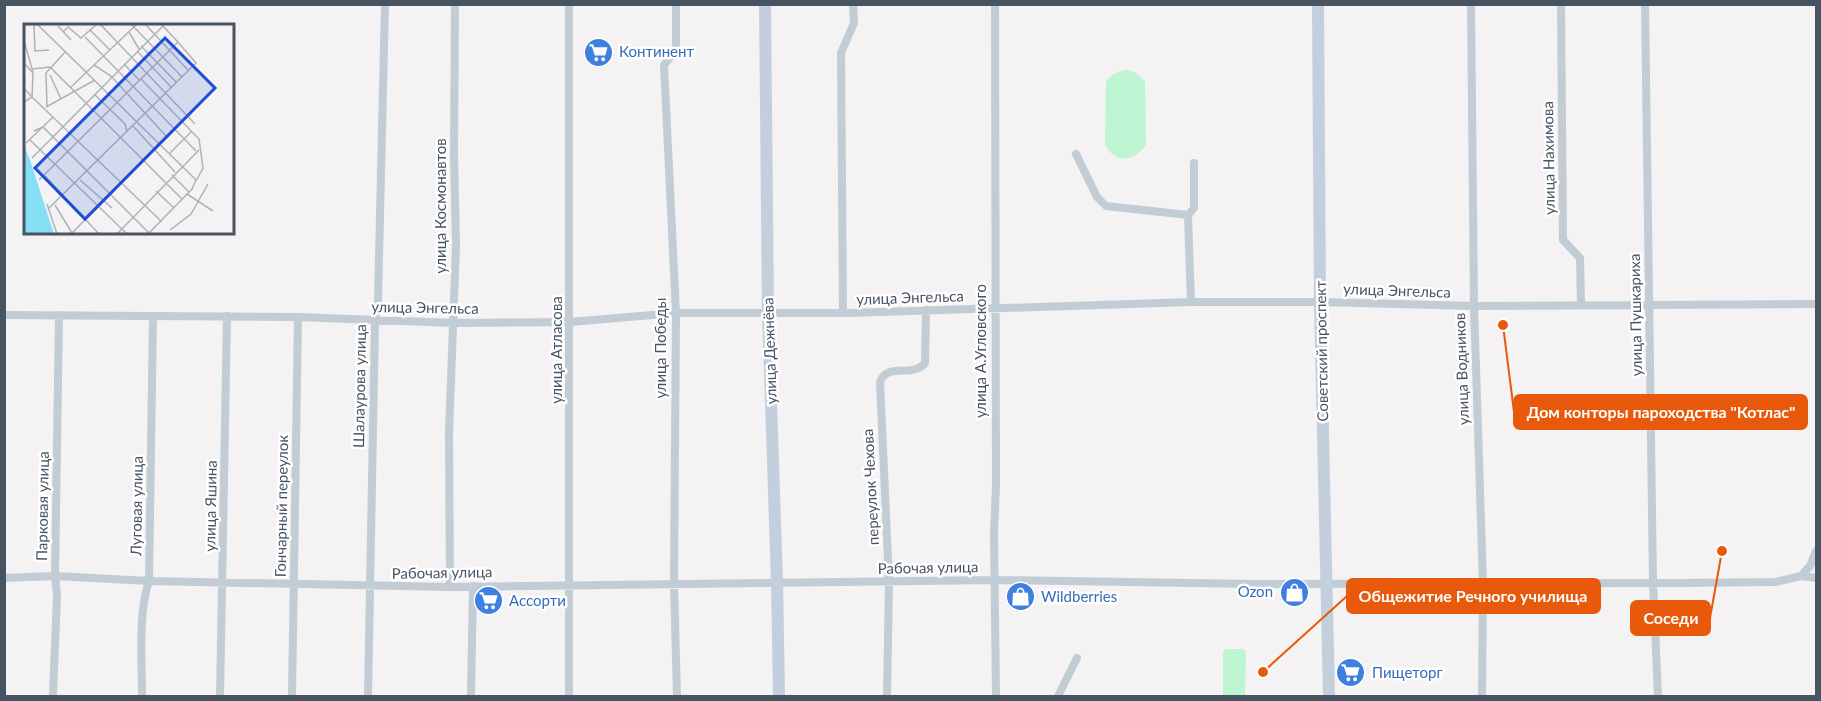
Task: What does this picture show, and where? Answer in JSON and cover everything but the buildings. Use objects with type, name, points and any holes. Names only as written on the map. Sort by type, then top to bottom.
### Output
[{"type":"main road","name":"улица Дежнёва","points":[[765,4],[768,313],[779,696]]},
{"type":"main road","name":"Советский проспект","points":[[1318,4],[1320,302],[1329,696]]},
{"type":"street","name":"Шалаурова улица","points":[[368,696],[375,321],[378,300],[385,4]]},
{"type":"street","name":"улица Космонавтов","points":[[450,587],[449,434],[454,323],[455,4]]},
{"type":"street","name":"улица Атласова","points":[[569,4],[569,696]]},
{"type":"street","name":"улица Победы","points":[[676,4],[676,50],[664,65],[675,314],[674,583],[677,696]]},
{"type":"street","points":[[843,313],[841,53],[854,23],[854,4]]},
{"type":"street","name":"улица А.Угловского","points":[[995,4],[996,696]]},
{"type":"street","name":"улица Водников","points":[[1471,4],[1474,306],[1483,584],[1482,696]]},
{"type":"street","name":"улица Нахимова","points":[[1561,4],[1563,240],[1580,258],[1581,304]]},
{"type":"street","name":"улица Пушкариха","points":[[1645,4],[1653,583],[1658,696]]},
{"type":"street","points":[[1076,154],[1097,197],[1106,206],[1188,215]]},
{"type":"street","points":[[1191,302],[1188,215],[1194,208],[1194,163]]},
{"type":"street","name":"улица Энгельса","points":[[4,315],[298,316],[454,323],[570,322],[675,314],[843,313],[1191,302],[1320,302],[1474,306],[1816,304]]},
{"type":"street","name":"переулок Чехова","points":[[887,696],[889,582],[880,382],[888,372],[917,370],[924,363],[926,358],[926,310]]},
{"type":"street","name":"Парковая улица","points":[[53,696],[57,595],[55,576],[59,315]]},
{"type":"street","name":"Луговая улица","points":[[142,696],[143,629],[146,589],[149,581],[153,316]]},
{"type":"street","name":"улица Яшина","points":[[220,696],[227,316]]},
{"type":"street","name":"Гончарный переулок","points":[[292,696],[298,316]]},
{"type":"street","points":[[1801,576],[1810,566],[1816,550]]},
{"type":"street","name":"Рабочая улица","points":[[4,578],[55,576],[370,587],[995,580],[1326,584],[1653,583],[1775,582],[1801,576],[1816,578]]},
{"type":"street","points":[[471,696],[474,586]]},
{"type":"street","points":[[1058,696],[1077,658]]},
{"type":"green space","points":[[1127,70],[1136,73],[1145,81],[1146,145],[1136,155],[1119,158],[1105,144],[1106,82],[1115,73]]},
{"type":"green space","points":[[1225,649],[1246,651],[1245,696],[1223,696],[1223,652]]},
{"type":"place","name":"Континент","points":[[598,52]]},
{"type":"place","name":"Дом конторы пароходства \"Котлас\"","points":[[1503,325]]},
{"type":"place","name":"Соседи","points":[[1722,551]]},
{"type":"place","name":"Ozon","points":[[1294,592]]},
{"type":"place","name":"Wildberries","points":[[1020,597]]},
{"type":"place","name":"Ассорти","points":[[488,601]]},
{"type":"place","name":"Общежитие Речного училища","points":[[1263,672]]},
{"type":"place","name":"Пищеторг","points":[[1351,673]]}]
